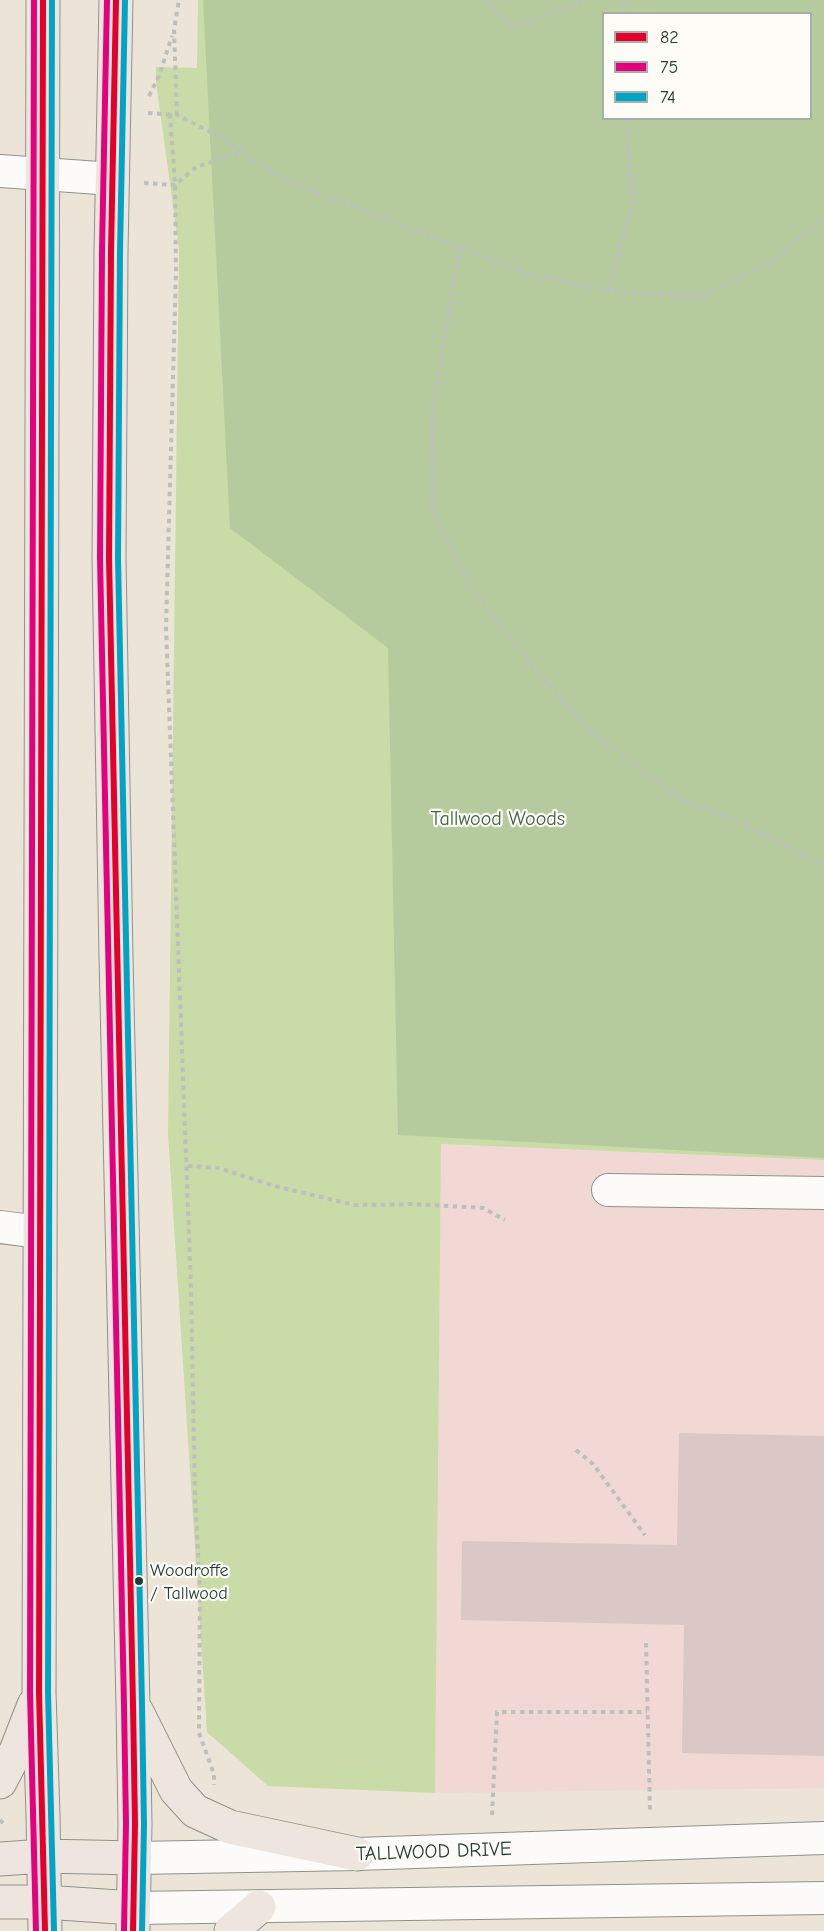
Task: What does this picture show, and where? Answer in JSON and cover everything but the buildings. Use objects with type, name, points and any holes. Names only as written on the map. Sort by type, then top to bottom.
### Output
[{"type":"main road","points":[[43,0],[39,1692],[45,1916]]},
{"type":"main road","points":[[0,1902],[45,1916],[133,1919],[135,1858],[133,1705],[115,946],[110,593],[112,179],[116,0]]},
{"type":"main road","points":[[0,1782],[16,1751],[39,1692]]},
{"type":"main road","points":[[133,1705],[176,1790],[195,1811],[230,1827],[357,1854]]},
{"type":"main road","name":"TALLWOOD DRIVE","points":[[0,1859],[44,1856],[135,1858]]},
{"type":"main road","points":[[231,1931],[259,1907]]},
{"type":"street","points":[[0,171],[112,179]]},
{"type":"street","points":[[608,1190],[824,1193]]},
{"type":"street","points":[[0,1227],[40,1232]]},
{"type":"street","name":"TALLWOOD DRIVE","points":[[135,1858],[357,1854],[824,1838]]},
{"type":"street","points":[[133,1919],[259,1907],[824,1898]]},
{"type":"path","points":[[148,96],[162,68],[174,30],[179,0]]},
{"type":"path","points":[[486,0],[512,27],[589,0]]},
{"type":"path","points":[[174,30],[177,115]]},
{"type":"path","points":[[148,113],[177,115],[222,138],[284,180],[532,275],[608,291],[700,297],[769,263],[824,218]]},
{"type":"path","points":[[170,114],[175,185],[176,270],[166,627],[188,1166],[195,1496],[200,1591],[199,1733],[214,1774],[213,1788]]},
{"type":"path","points":[[608,291],[633,203],[627,120]]},
{"type":"path","points":[[147,183],[175,185],[196,167],[242,152]]},
{"type":"path","points":[[460,248],[432,416],[433,513],[470,585],[540,676],[595,735],[679,798],[748,826],[824,867]]},
{"type":"path","points":[[188,1166],[219,1168],[275,1186],[354,1205],[413,1204],[483,1208],[505,1220]]},
{"type":"path","points":[[576,1450],[593,1464],[645,1535]]},
{"type":"path","points":[[646,1643],[650,1810]]},
{"type":"path","points":[[492,1815],[497,1712],[647,1712]]},
{"type":"shaded area","points":[[441,1144],[824,1160],[824,1788],[435,1793]]},
{"type":"green space","name":"Tallwood Woods","points":[[198,0],[824,0],[824,1160],[441,1144],[435,1793],[268,1786],[207,1732],[168,1133],[179,249],[156,82],[156,67],[197,68]]},
{"type":"green space","name":"Tallwood Woods","points":[[203,0],[824,0],[824,1158],[398,1135],[388,648],[230,528]]},
{"type":"transit line","name":"75","points":[[34,0],[30,1692],[36,1931]]},
{"type":"transit line","name":"82","points":[[43,0],[39,1692],[45,1931]]},
{"type":"transit line","name":"74","points":[[52,0],[48,1692],[54,1931]]},
{"type":"transit line","name":"75","points":[[107,0],[102,251],[100,558],[124,1705],[126,1824],[124,1931]]},
{"type":"transit line","name":"82","points":[[116,0],[111,251],[109,558],[133,1705],[135,1824],[133,1931]]},
{"type":"transit line","name":"74","points":[[125,0],[120,251],[118,558],[142,1705],[144,1824],[142,1931]]},
{"type":"place","name":"Woodroffe / Tallwood","points":[[139,1581]]}]
